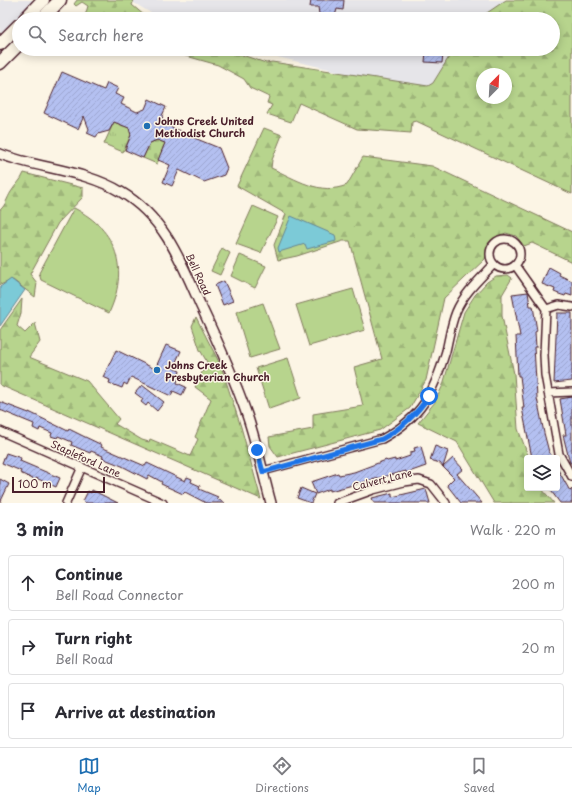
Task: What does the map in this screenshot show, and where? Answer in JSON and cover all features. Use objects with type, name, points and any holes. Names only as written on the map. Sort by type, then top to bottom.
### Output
[{"type":"highway","points":[[32,12],[43,0]]},
{"type":"highway","points":[[49,12],[60,0]]},
{"type":"highway","points":[[0,37],[12,28]]},
{"type":"highway","points":[[0,44],[12,31]]},
{"type":"highway","points":[[0,63],[12,51]]},
{"type":"street","name":"Bell Road","points":[[0,154],[19,161],[86,177],[109,185],[130,198],[159,224],[171,242],[184,268],[230,368],[248,417],[271,503]]},
{"type":"street","points":[[507,240],[515,243],[519,250],[520,258],[515,265],[505,269],[494,264],[490,256],[492,246],[499,241],[507,240]]},
{"type":"street","points":[[263,472],[382,439],[398,430],[418,413],[429,396],[438,375],[456,312],[474,284],[494,264]]},
{"type":"street","points":[[515,265],[546,309],[544,355],[548,393],[559,454],[572,477]]},
{"type":"street","points":[[546,309],[559,305],[572,307]]},
{"type":"street","points":[[548,393],[572,392]]},
{"type":"street","name":"Stapleford Lane","points":[[0,431],[163,503]]},
{"type":"street","points":[[66,503],[82,467]]},
{"type":"street","name":"Calvert Lane","points":[[337,503],[373,490],[404,482],[419,480],[431,484],[446,503]]},
{"type":"shaded area","points":[[0,0],[68,0],[57,12],[12,12],[12,54],[0,65]]},
{"type":"shaded area","points":[[129,0],[572,0],[572,118],[496,104],[512,104],[512,68],[476,68],[476,100],[409,88],[274,56],[560,56],[560,12],[149,12]]},
{"type":"green space","points":[[77,0],[134,0],[132,5],[140,12],[86,12],[88,6],[82,2],[76,6],[74,4]]},
{"type":"green space","points":[[506,0],[572,0],[572,194],[416,121],[412,122],[411,133],[357,129],[299,103],[291,122],[267,114],[272,105],[267,103],[269,97],[250,88],[244,79],[218,65],[186,56],[245,56],[266,63],[272,62],[428,86],[433,83],[450,56],[560,56],[560,12],[488,12]]},
{"type":"green space","points":[[114,122],[129,128],[131,135],[123,152],[104,144]]},
{"type":"green space","points":[[264,128],[282,135],[272,160],[271,168],[308,185],[327,189],[347,185],[363,157],[432,166],[572,232],[572,262],[532,243],[524,246],[516,236],[506,233],[497,236],[489,245],[485,259],[444,298],[426,380],[410,408],[380,430],[278,457],[270,446],[269,437],[313,429],[313,414],[363,406],[354,367],[382,359],[350,241],[343,241],[297,256],[278,260],[274,245],[286,214],[237,186]]},
{"type":"green space","points":[[157,140],[165,143],[157,164],[143,158],[150,143]]},
{"type":"green space","points":[[24,173],[83,188],[83,197],[58,223],[30,274],[37,283],[35,297],[13,280],[0,285],[0,210]]},
{"type":"green space","points":[[253,206],[278,217],[261,253],[236,244]]},
{"type":"green space","points":[[74,208],[89,217],[101,228],[110,240],[116,253],[118,282],[115,297],[109,313],[41,280],[39,273]]},
{"type":"green space","points":[[222,248],[230,253],[220,275],[211,271]]},
{"type":"green space","points":[[240,255],[266,266],[255,288],[231,276]]},
{"type":"green space","points":[[508,275],[512,278],[502,295],[502,316],[514,374],[518,429],[528,455],[524,455],[524,491],[544,491],[554,503],[494,503],[457,442],[418,423],[435,402],[443,385],[464,312],[475,295],[487,282],[496,276]]},
{"type":"green space","points":[[353,289],[365,330],[309,346],[296,305]]},
{"type":"green space","points":[[22,299],[21,313],[17,326],[25,333],[35,323],[40,342],[29,357],[87,381],[119,419],[115,424],[142,440],[149,442],[150,439],[190,456],[198,439],[195,437],[211,399],[195,387],[207,362],[200,350],[192,326],[196,317],[221,366],[241,427],[261,499],[0,385],[0,330]]},
{"type":"green space","points":[[263,303],[280,349],[250,358],[236,312]]},
{"type":"green space","points":[[288,358],[301,398],[269,409],[256,368]]},
{"type":"water","points":[[291,216],[335,235],[336,241],[307,249],[305,244],[279,252],[278,248]]},
{"type":"water","points":[[11,279],[25,290],[0,326],[0,287]]},
{"type":"building","points":[[311,0],[344,0],[343,10],[337,9],[336,12],[319,12],[318,7],[310,7]]},
{"type":"building","points":[[426,56],[443,56],[442,63],[425,62]]},
{"type":"building","name":"Johns Creek United Methodist Church","points":[[62,72],[104,90],[107,83],[118,88],[115,94],[124,98],[121,104],[137,112],[145,109],[149,99],[166,107],[162,116],[164,124],[219,148],[227,168],[224,175],[204,182],[179,170],[172,186],[163,182],[170,165],[158,160],[165,143],[157,140],[150,143],[143,158],[125,150],[131,135],[129,128],[114,122],[109,131],[98,134],[96,137],[87,133],[89,129],[84,116],[78,129],[44,113]]},
{"type":"building","points":[[549,267],[560,273],[559,275],[572,281],[572,296],[566,294],[565,296],[554,292],[555,289],[542,284]]},
{"type":"building","points":[[224,281],[233,301],[223,305],[215,285]]},
{"type":"building","points":[[528,292],[530,306],[533,306],[537,331],[535,332],[536,347],[534,347],[537,398],[544,433],[551,455],[531,455],[522,408],[524,408],[520,376],[518,376],[516,336],[520,336],[512,294]]},
{"type":"building","points":[[557,313],[572,313],[572,381],[554,383]]},
{"type":"building","points":[[166,345],[181,351],[173,368],[180,371],[177,383],[186,387],[182,395],[173,391],[171,396],[131,377],[127,385],[124,383],[122,388],[109,383],[110,380],[103,377],[116,350],[155,369]]},
{"type":"building","points":[[142,385],[164,402],[157,411],[148,403],[146,406],[141,402],[143,399],[135,393]]},
{"type":"building","points":[[572,397],[572,463],[570,463],[563,435],[566,435],[560,399]]},
{"type":"building","points":[[0,402],[29,412],[68,431],[69,429],[102,445],[101,447],[145,466],[147,463],[185,481],[187,477],[192,479],[191,482],[200,486],[199,489],[218,497],[217,499],[225,503],[206,503],[185,492],[183,494],[161,484],[162,482],[149,475],[147,479],[122,466],[102,458],[103,456],[91,451],[90,453],[71,445],[72,442],[58,436],[57,438],[51,436],[52,433],[40,428],[39,431],[33,428],[34,424],[0,410]]},
{"type":"building","points":[[421,446],[426,466],[406,473],[406,471],[330,491],[330,489],[316,494],[311,482],[338,473],[339,475],[354,472],[386,460],[395,459],[395,461],[410,456],[410,452],[415,451],[414,448]]},
{"type":"building","points":[[435,446],[448,451],[443,467],[440,463],[430,460]]},
{"type":"building","points":[[6,453],[21,458],[20,461],[60,478],[56,487],[36,478],[35,480],[20,473],[21,471],[2,463]]},
{"type":"building","points":[[453,458],[463,469],[457,474],[482,503],[461,503],[447,485],[454,478],[443,467]]},
{"type":"building","points":[[560,473],[570,491],[572,489],[572,503],[560,503],[551,491],[560,491]]},
{"type":"building","points":[[0,479],[9,484],[0,503]]},
{"type":"building","points":[[301,488],[315,494],[311,503],[297,498]]},
{"type":"building","points":[[426,489],[430,503],[374,503],[372,498],[392,493],[392,497]]},
{"type":"building","points":[[92,490],[118,503],[86,503],[83,501],[88,491],[91,493]]},
{"type":"place","name":"Johns Creek United Methodist Church","points":[[147,126]]},
{"type":"place","name":"Johns Creek Presbyterian Church","points":[[157,370]]},
{"type":"route","points":[[257,450],[263,472],[382,439],[398,430],[418,413],[429,396]]}]
